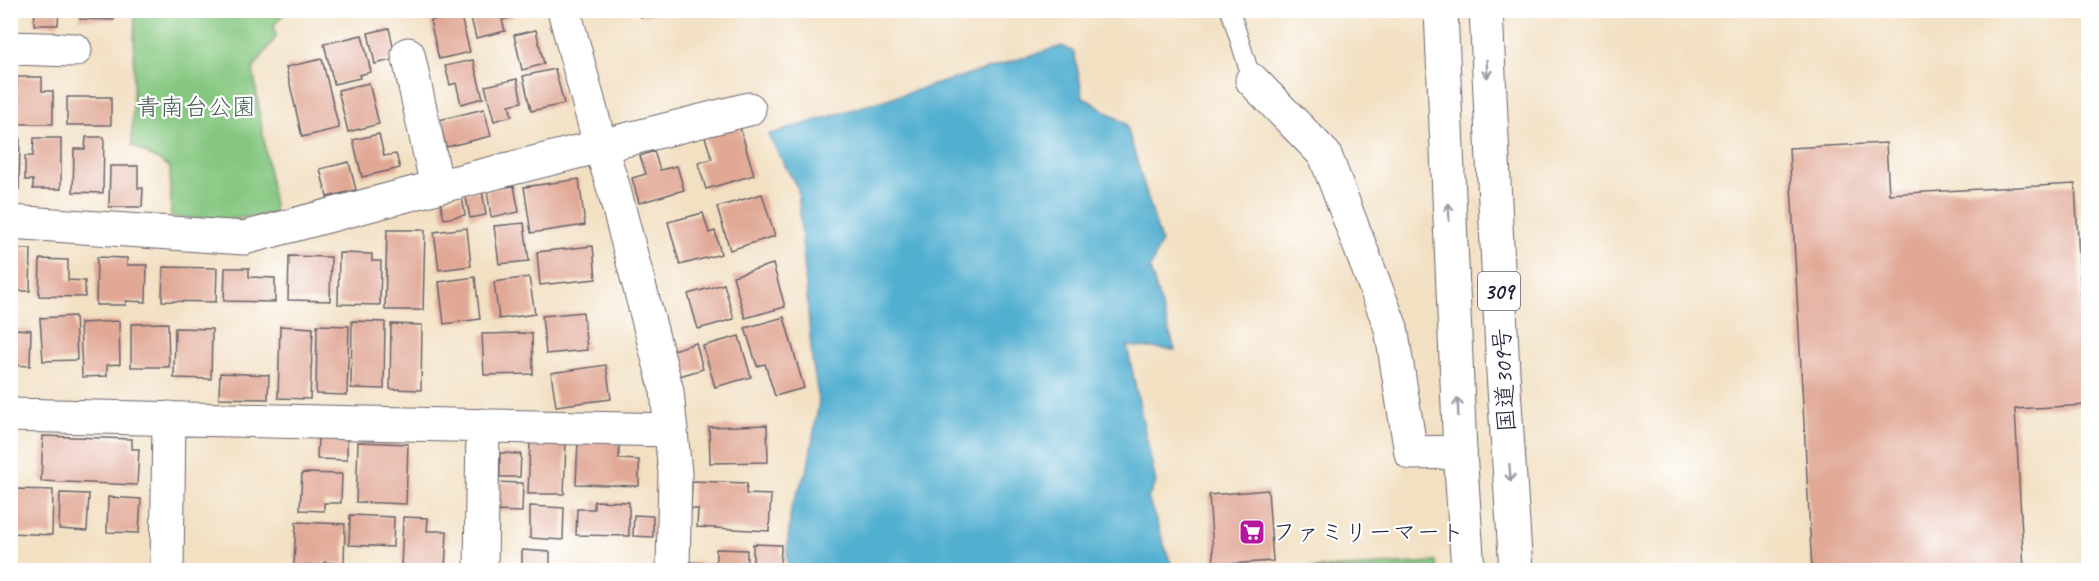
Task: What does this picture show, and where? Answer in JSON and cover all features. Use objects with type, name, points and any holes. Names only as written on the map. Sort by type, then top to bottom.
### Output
[{"type":"main road","points":[[564,10],[600,145],[614,186],[667,391],[675,473],[673,570]]},
{"type":"main road","name":"国道309号","points":[[1441,10],[1467,570]]},
{"type":"main road","name":"国道309号","points":[[1486,10],[1503,362],[1516,570]]},
{"type":"main road","points":[[10,48],[75,50]]},
{"type":"main road","points":[[408,54],[437,187]]},
{"type":"main road","points":[[1251,80],[1325,155],[1390,328],[1411,453],[1460,452]]},
{"type":"main road","points":[[10,222],[244,238],[600,145],[749,109]]},
{"type":"main road","points":[[10,415],[671,430]]},
{"type":"main road","points":[[167,570],[169,418]]},
{"type":"main road","points":[[481,570],[483,425]]},
{"type":"lane","points":[[1230,10],[1251,80]]},
{"type":"green space","name":"青南台公園","points":[[135,11],[286,11],[274,25],[276,37],[253,69],[275,213],[235,219],[171,217],[170,167],[132,145]]},
{"type":"green space","points":[[1436,562],[1437,570],[1283,570]]},
{"type":"water","points":[[1062,46],[1074,52],[1083,97],[1126,124],[1161,242],[1150,269],[1175,350],[1127,346],[1156,483],[1148,498],[1173,570],[788,570],[787,552],[791,508],[808,467],[819,401],[812,360],[798,189],[768,135]]},
{"type":"building","points":[[35,10],[59,10],[58,25],[34,25]]},
{"type":"building","points":[[80,10],[114,10],[114,20],[80,19]]},
{"type":"building","points":[[469,10],[512,10],[514,17],[502,20],[505,31],[476,38]]},
{"type":"building","points":[[639,10],[665,10],[665,11],[641,17]]},
{"type":"building","points":[[460,13],[470,52],[439,59],[430,21]]},
{"type":"building","points":[[389,28],[396,59],[375,64],[368,33]]},
{"type":"building","points":[[536,30],[544,64],[522,70],[514,35]]},
{"type":"building","points":[[362,35],[371,72],[359,75],[360,78],[334,84],[324,44]]},
{"type":"building","points":[[322,59],[339,128],[302,137],[286,67]]},
{"type":"building","points":[[473,60],[483,98],[461,104],[456,83],[450,85],[445,66]]},
{"type":"building","points":[[555,69],[564,104],[531,111],[523,76]]},
{"type":"building","points":[[17,77],[42,77],[42,91],[53,91],[53,124],[16,124]]},
{"type":"building","points":[[517,79],[522,102],[509,105],[512,116],[494,121],[485,86]]},
{"type":"building","points":[[369,83],[379,124],[348,132],[338,90]]},
{"type":"building","points":[[67,97],[111,97],[111,125],[67,125]]},
{"type":"building","points":[[484,109],[491,136],[446,147],[439,120]]},
{"type":"building","points":[[739,124],[754,175],[706,189],[698,163],[712,159],[704,134]]},
{"type":"building","points":[[379,134],[384,156],[396,154],[400,168],[362,177],[353,140]]},
{"type":"building","points":[[86,137],[104,137],[103,193],[73,192],[74,149],[85,149]]},
{"type":"building","points":[[10,138],[20,138],[19,189],[10,189]]},
{"type":"building","points":[[34,138],[61,138],[61,189],[33,189],[33,180],[25,180],[25,156],[33,156]]},
{"type":"building","points":[[1886,143],[1889,194],[2075,184],[2087,405],[2015,409],[2024,570],[1812,570],[1789,148]]},
{"type":"building","points":[[654,151],[660,170],[677,166],[684,190],[639,203],[632,178],[646,174],[640,156]]},
{"type":"building","points":[[349,162],[356,190],[327,197],[320,169]]},
{"type":"building","points":[[110,166],[138,166],[138,188],[143,188],[142,207],[109,207]]},
{"type":"building","points":[[579,179],[585,225],[531,233],[524,187]]},
{"type":"building","points":[[514,186],[519,212],[491,217],[487,190]]},
{"type":"building","points":[[482,190],[486,215],[470,218],[465,193]]},
{"type":"building","points":[[762,194],[775,236],[730,250],[717,207]]},
{"type":"building","points":[[462,196],[465,215],[444,219],[440,201]]},
{"type":"building","points":[[703,213],[709,233],[715,231],[721,254],[680,265],[668,222]]},
{"type":"building","points":[[524,223],[529,261],[499,264],[494,226]]},
{"type":"building","points":[[467,228],[471,266],[439,270],[434,232]]},
{"type":"building","points":[[387,230],[425,230],[423,310],[385,310]]},
{"type":"building","points":[[593,246],[596,279],[540,285],[537,252]]},
{"type":"building","points":[[12,249],[31,249],[30,291],[17,291],[17,304],[10,304]]},
{"type":"building","points":[[339,253],[372,254],[372,261],[381,261],[380,305],[338,304]]},
{"type":"building","points":[[289,256],[331,257],[330,301],[288,300]]},
{"type":"building","points":[[97,257],[127,258],[127,265],[147,265],[146,302],[126,301],[126,305],[96,305]]},
{"type":"building","points":[[40,259],[68,260],[68,280],[85,281],[85,297],[39,296]]},
{"type":"building","points":[[773,264],[785,307],[745,318],[733,276]]},
{"type":"building","points":[[163,267],[217,268],[216,302],[162,301]]},
{"type":"building","points":[[225,268],[249,268],[249,277],[275,278],[275,302],[224,301]]},
{"type":"building","points":[[475,277],[480,319],[444,324],[439,282]]},
{"type":"building","points":[[529,277],[535,314],[499,319],[494,282]]},
{"type":"building","points":[[724,284],[734,319],[698,329],[688,294]]},
{"type":"building","points":[[583,312],[587,350],[546,354],[542,316]]},
{"type":"building","points":[[75,316],[77,360],[43,361],[40,318]]},
{"type":"building","points":[[784,317],[804,388],[775,396],[765,364],[757,366],[745,328]]},
{"type":"building","points":[[119,321],[120,364],[107,365],[107,376],[82,377],[80,323]]},
{"type":"building","points":[[352,321],[385,322],[384,389],[351,388]]},
{"type":"building","points":[[168,323],[169,367],[131,367],[131,324]]},
{"type":"building","points":[[391,324],[422,325],[421,390],[390,389]]},
{"type":"building","points":[[317,325],[349,326],[347,395],[316,394]]},
{"type":"building","points":[[280,326],[313,328],[310,399],[278,398]]},
{"type":"building","points":[[175,328],[212,329],[211,379],[174,378]]},
{"type":"building","points":[[11,329],[31,330],[30,366],[10,365]]},
{"type":"building","points":[[532,333],[533,374],[484,375],[482,334]]},
{"type":"building","points":[[739,336],[751,377],[715,387],[703,346]]},
{"type":"building","points":[[696,343],[703,369],[673,378],[666,352]]},
{"type":"building","points":[[606,365],[611,399],[556,406],[551,373]]},
{"type":"building","points":[[220,373],[269,375],[268,399],[219,398]]},
{"type":"building","points":[[767,425],[768,462],[710,463],[709,427]]},
{"type":"building","points":[[43,436],[132,439],[132,449],[139,449],[137,485],[41,481]]},
{"type":"building","points":[[318,437],[347,437],[347,460],[317,459]]},
{"type":"building","points":[[578,441],[619,442],[619,459],[639,460],[639,486],[576,484]]},
{"type":"building","points":[[358,442],[408,444],[406,504],[356,502]]},
{"type":"building","points":[[530,442],[566,443],[564,494],[528,494]]},
{"type":"building","points":[[500,453],[521,454],[520,477],[500,477]]},
{"type":"building","points":[[302,473],[342,474],[341,503],[324,503],[324,511],[300,510]]},
{"type":"building","points":[[692,481],[747,483],[746,494],[771,495],[769,531],[697,527],[698,509],[691,509]]},
{"type":"building","points":[[492,482],[523,483],[522,512],[492,511]]},
{"type":"building","points":[[13,489],[53,490],[52,535],[11,533]]},
{"type":"building","points":[[1268,490],[1273,561],[1214,565],[1209,495]]},
{"type":"building","points":[[60,493],[89,494],[87,531],[59,529]]},
{"type":"building","points":[[108,497],[141,499],[139,533],[107,532]]},
{"type":"building","points":[[594,501],[629,502],[629,536],[576,535],[577,509],[594,509]]},
{"type":"building","points":[[530,506],[564,508],[563,540],[530,538]]},
{"type":"building","points":[[350,515],[394,517],[393,547],[349,545]]},
{"type":"building","points":[[634,515],[653,516],[653,537],[633,536]]},
{"type":"building","points":[[403,517],[428,518],[427,531],[447,531],[445,570],[401,570]]},
{"type":"building","points":[[296,522],[345,524],[344,564],[324,562],[324,566],[294,565]]},
{"type":"building","points":[[753,544],[781,545],[780,570],[753,570]]},
{"type":"building","points":[[716,549],[747,550],[747,570],[689,570],[689,562],[716,564]]},
{"type":"building","points":[[522,550],[550,552],[550,570],[522,570]]},
{"type":"building","points":[[575,568],[613,569],[613,570],[575,570]]},
{"type":"place","name":"ファミリーマート","points":[[1252,532]]}]
